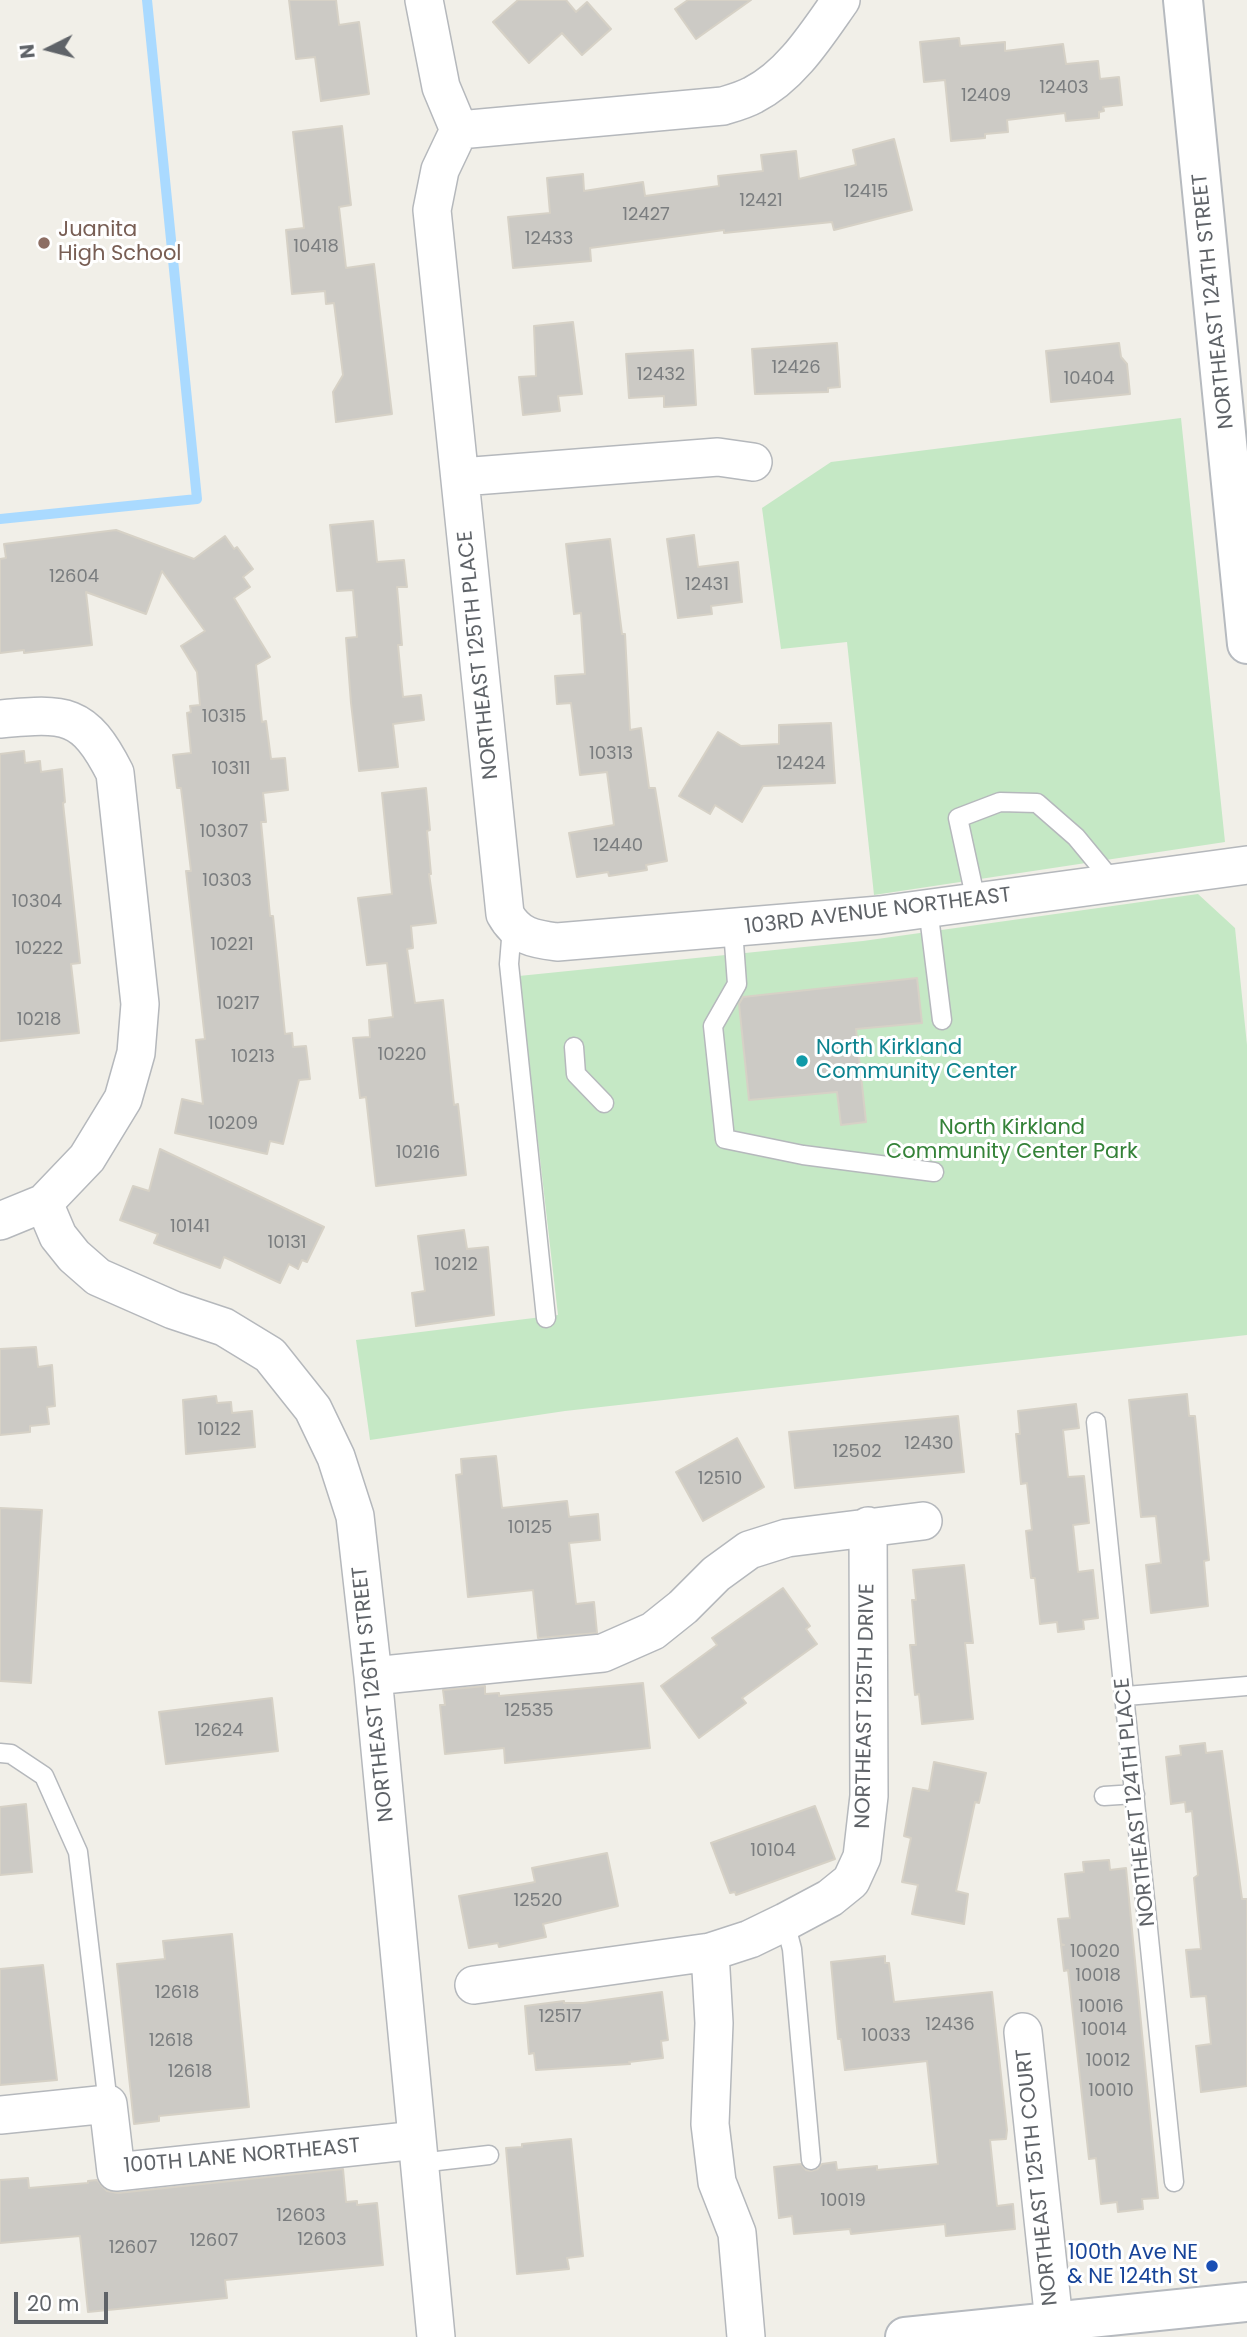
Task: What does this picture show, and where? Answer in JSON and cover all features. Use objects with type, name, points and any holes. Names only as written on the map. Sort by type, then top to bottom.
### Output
[{"type":"main road","name":"NORTHEAST 124TH STREET","points":[[1184,0],[1247,644]]},
{"type":"main road","points":[[905,2337],[1247,2302]]},
{"type":"street","points":[[424,0],[441,86],[459,130],[723,106],[754,95],[785,72],[815,37],[841,0]]},
{"type":"street","name":"NORTHEAST 125TH PLACE","points":[[459,130],[440,170],[432,211],[505,914],[512,927]]},
{"type":"street","points":[[461,477],[718,457],[753,462]]},
{"type":"street","points":[[0,719],[31,716],[67,719],[87,728],[102,747],[115,773],[140,1004],[136,1053],[123,1099],[87,1158],[44,1203],[0,1221]]},
{"type":"street","name":"103RD AVENUE NORTHEAST","points":[[512,927],[530,939],[557,942],[733,929],[928,908],[1247,864]]},
{"type":"street","name":"NORTHEAST 126TH STREET","points":[[44,1203],[58,1236],[74,1256],[98,1277],[173,1310],[224,1327],[270,1355],[313,1409],[336,1457],[355,1516],[373,1676],[436,2337]]},
{"type":"street","points":[[373,1676],[603,1653],[653,1631],[684,1607],[716,1574],[749,1550],[787,1538],[923,1521]]},
{"type":"street","name":"NORTHEAST 125TH DRIVE","points":[[474,1985],[710,1952],[750,1939],[785,1922],[830,1898],[851,1881],[862,1857],[869,1796],[868,1526]]},
{"type":"street","points":[[710,1952],[714,2023],[710,2124],[717,2182],[737,2233],[746,2337]]},
{"type":"street","name":"NORTHEAST 125TH COURT","points":[[1023,2032],[1054,2322]]},
{"type":"street","points":[[0,2115],[108,2104]]},
{"type":"street","name":"100TH LANE NORTHEAST","points":[[108,2104],[116,2172],[419,2151]]},
{"type":"lane","points":[[976,901],[958,818],[1000,802],[1037,803],[1076,837],[1114,883]]},
{"type":"lane","points":[[928,908],[942,1020]]},
{"type":"lane","name":"NORTHEAST 125TH PLACE","points":[[512,927],[509,964],[546,1318]]},
{"type":"lane","points":[[733,929],[737,984],[713,1026],[725,1139],[803,1155],[934,1172]]},
{"type":"lane","points":[[574,1047],[576,1074],[604,1103]]},
{"type":"lane","name":"NORTHEAST 124TH PLACE","points":[[1096,1422],[1174,2182]]},
{"type":"lane","points":[[1126,1696],[1247,1686]]},
{"type":"lane","points":[[0,1753],[11,1754],[44,1776],[78,1852],[108,2104]]},
{"type":"lane","points":[[1104,1796],[1135,1794]]},
{"type":"lane","points":[[785,1922],[792,1949],[811,2160]]},
{"type":"lane","points":[[419,2151],[489,2155]]},
{"type":"green space","points":[[1181,418],[1225,842],[874,895],[847,642],[781,649],[762,508],[831,462]]},
{"type":"green space","name":"North Kirkland Community Center Park","points":[[1198,894],[1235,928],[1247,1045],[1247,1335],[565,1411],[370,1440],[356,1340],[558,1315],[519,976],[863,941]]},
{"type":"building","points":[[289,0],[336,0],[339,25],[359,22],[369,94],[321,101],[315,57],[296,59]]},
{"type":"building","points":[[518,0],[566,0],[576,12],[587,2],[611,29],[582,55],[562,33],[529,63],[493,22]]},
{"type":"building","points":[[688,0],[751,0],[696,39],[675,9]]},
{"type":"building","points":[[959,38],[960,46],[1005,42],[1005,51],[1063,44],[1066,64],[1098,61],[1100,79],[1119,77],[1122,105],[1103,107],[1104,111],[1099,112],[1099,118],[1066,121],[1065,113],[1007,120],[1008,132],[985,134],[985,138],[951,141],[945,80],[924,82],[920,42]]},
{"type":"building","points":[[342,126],[351,205],[339,207],[346,268],[374,264],[392,414],[336,422],[333,392],[343,375],[334,303],[326,304],[325,291],[292,294],[286,230],[304,228],[293,132]]},
{"type":"building","points":[[894,139],[912,210],[834,230],[832,222],[724,233],[724,230],[590,248],[591,261],[513,268],[508,217],[550,213],[547,178],[583,174],[584,191],[643,182],[645,196],[719,186],[718,176],[763,171],[761,155],[796,151],[799,179],[856,165],[853,150]]},
{"type":"building","points":[[573,322],[582,394],[558,396],[560,411],[523,415],[519,377],[536,376],[534,326]]},
{"type":"building","points":[[837,343],[840,387],[828,388],[828,392],[755,394],[752,349]]},
{"type":"building","points":[[1119,343],[1121,357],[1127,364],[1130,394],[1051,402],[1046,351]]},
{"type":"building","points":[[693,350],[696,405],[664,407],[664,396],[629,398],[626,354]]},
{"type":"building","points":[[373,521],[377,562],[404,560],[407,587],[397,587],[402,645],[398,645],[403,697],[421,695],[424,720],[393,724],[398,767],[359,771],[346,638],[357,637],[353,590],[337,591],[330,525]]},
{"type":"building","points":[[116,530],[194,559],[225,536],[253,569],[243,577],[250,587],[234,598],[270,657],[256,665],[262,722],[266,721],[271,759],[285,758],[288,790],[263,793],[266,822],[261,822],[285,1034],[292,1033],[293,1047],[306,1046],[310,1079],[299,1080],[283,1144],[270,1141],[267,1154],[175,1133],[182,1099],[203,1104],[196,1040],[205,1039],[186,871],[191,871],[181,788],[177,788],[173,755],[191,753],[187,713],[191,712],[190,706],[200,705],[197,672],[181,646],[205,631],[162,571],[146,614],[86,592],[92,645],[0,653],[0,559],[6,558],[4,544]]},
{"type":"building","points":[[694,535],[698,567],[738,562],[742,602],[711,606],[712,614],[678,618],[667,539]]},
{"type":"building","points":[[610,539],[622,634],[625,634],[630,730],[641,728],[649,788],[655,788],[667,861],[646,865],[647,870],[609,876],[608,872],[577,877],[569,833],[614,825],[607,772],[580,775],[571,703],[557,704],[555,676],[585,674],[581,613],[574,614],[566,544]]},
{"type":"building","points":[[831,723],[835,783],[763,786],[742,822],[715,805],[710,814],[679,796],[718,732],[741,746],[779,744],[779,725]]},
{"type":"building","points":[[24,751],[25,763],[40,761],[41,772],[62,769],[63,803],[80,963],[71,964],[79,1033],[0,1041],[0,754]]},
{"type":"building","points":[[426,788],[430,830],[427,831],[429,874],[436,923],[411,926],[413,948],[407,949],[415,1003],[443,1000],[454,1105],[458,1104],[466,1175],[376,1186],[366,1097],[360,1098],[353,1038],[370,1037],[369,1020],[393,1017],[387,963],[367,965],[358,898],[392,894],[382,793]]},
{"type":"building","name":"North Kirkland Community Center","points":[[917,978],[922,1023],[856,1029],[866,1122],[841,1125],[837,1092],[749,1100],[739,1004],[743,997]]},
{"type":"building","points":[[160,1149],[324,1227],[307,1262],[302,1260],[298,1269],[289,1264],[280,1283],[224,1257],[220,1268],[154,1243],[158,1234],[120,1220],[133,1186],[149,1191]]},
{"type":"building","points":[[464,1230],[467,1249],[488,1247],[494,1315],[416,1326],[412,1293],[425,1291],[418,1236]]},
{"type":"building","points":[[36,1347],[38,1367],[52,1365],[55,1406],[47,1407],[49,1424],[30,1426],[30,1432],[0,1435],[0,1349]]},
{"type":"building","points":[[1187,1394],[1189,1416],[1195,1416],[1209,1560],[1204,1561],[1208,1606],[1151,1613],[1146,1565],[1161,1563],[1156,1516],[1141,1517],[1129,1400]]},
{"type":"building","points":[[216,1396],[217,1403],[231,1402],[232,1413],[252,1411],[255,1447],[186,1454],[183,1400]]},
{"type":"building","points":[[1076,1404],[1079,1428],[1063,1430],[1068,1477],[1084,1476],[1089,1523],[1073,1525],[1078,1572],[1093,1570],[1098,1618],[1083,1620],[1084,1629],[1058,1632],[1057,1622],[1040,1624],[1026,1531],[1032,1530],[1027,1483],[1021,1484],[1016,1434],[1020,1434],[1018,1411]]},
{"type":"building","points":[[958,1416],[964,1472],[795,1488],[789,1432]]},
{"type":"building","points":[[737,1438],[764,1487],[703,1521],[676,1472]]},
{"type":"building","points":[[496,1456],[502,1508],[567,1501],[569,1517],[598,1514],[600,1540],[569,1543],[576,1604],[594,1602],[597,1633],[538,1638],[533,1590],[468,1597],[456,1475],[462,1474],[461,1459]]},
{"type":"building","points":[[0,1508],[42,1510],[31,1683],[0,1681]]},
{"type":"building","points":[[964,1565],[973,1643],[965,1643],[973,1719],[922,1724],[919,1694],[915,1695],[910,1645],[916,1645],[912,1600],[916,1600],[913,1570]]},
{"type":"building","points":[[783,1588],[810,1626],[806,1629],[817,1644],[742,1698],[746,1703],[699,1738],[661,1686],[717,1645],[712,1638]]},
{"type":"building","points":[[643,1683],[650,1748],[505,1763],[504,1748],[445,1754],[440,1705],[445,1705],[443,1690],[485,1686],[485,1694],[499,1693],[499,1696]]},
{"type":"building","points":[[272,1698],[278,1751],[166,1764],[159,1712]]},
{"type":"building","points":[[1205,1743],[1206,1753],[1222,1751],[1242,1899],[1247,1899],[1247,2086],[1201,2092],[1196,2046],[1211,2044],[1206,1996],[1191,1997],[1186,1950],[1201,1949],[1194,1878],[1198,1875],[1192,1811],[1186,1812],[1185,1802],[1171,1804],[1166,1757],[1181,1755],[1180,1746]]},
{"type":"building","points":[[934,1762],[986,1773],[979,1803],[975,1802],[956,1891],[968,1894],[964,1924],[912,1914],[918,1885],[902,1882],[911,1838],[904,1836],[913,1788],[929,1791]]},
{"type":"building","points":[[26,1804],[32,1872],[0,1875],[0,1807]]},
{"type":"building","points":[[815,1806],[835,1859],[736,1895],[735,1892],[730,1893],[711,1843]]},
{"type":"building","points":[[607,1853],[618,1906],[543,1924],[546,1937],[499,1947],[498,1943],[469,1948],[459,1896],[535,1882],[532,1868]]},
{"type":"building","points":[[1109,1860],[1110,1870],[1126,1868],[1158,2198],[1142,2199],[1143,2209],[1118,2212],[1117,2202],[1101,2204],[1096,2158],[1089,2159],[1068,1970],[1064,1971],[1061,1945],[1064,1945],[1061,1944],[1058,1919],[1070,1918],[1065,1874],[1084,1872],[1083,1862]]},
{"type":"building","points":[[232,1934],[249,2107],[159,2116],[159,2121],[134,2124],[117,1964],[165,1959],[163,1941]]},
{"type":"building","points":[[885,1956],[885,1963],[889,1963],[894,2002],[992,1992],[1007,2130],[1006,2139],[990,2140],[997,2206],[1013,2204],[1015,2229],[946,2236],[945,2224],[851,2234],[850,2229],[794,2234],[792,2216],[779,2218],[774,2167],[801,2164],[811,2171],[822,2164],[836,2162],[837,2170],[877,2166],[877,2170],[938,2164],[927,2061],[845,2070],[841,2039],[838,2039],[831,1962]]},
{"type":"building","points":[[43,1965],[57,2080],[0,2085],[0,1969]]},
{"type":"building","points":[[662,1992],[668,2040],[661,2041],[663,2058],[629,2062],[630,2064],[536,2070],[534,2053],[529,2054],[525,2006],[564,2001],[583,2003]]},
{"type":"building","points":[[571,2139],[583,2256],[567,2258],[569,2269],[517,2274],[506,2148]]},
{"type":"building","points":[[343,2169],[346,2202],[357,2201],[357,2205],[377,2203],[383,2265],[225,2280],[227,2298],[88,2312],[80,2236],[0,2243],[0,2180],[28,2178],[29,2188],[97,2180],[107,2191],[118,2193]]},
{"type":"waterway","points":[[0,519],[197,499],[147,0]]},
{"type":"place","name":"Juanita High School","points":[[44,243]]},
{"type":"place","name":"North Kirkland Community Center","points":[[802,1061]]},
{"type":"place","name":"100th Ave NE & NE 124th St","points":[[1212,2266]]}]
